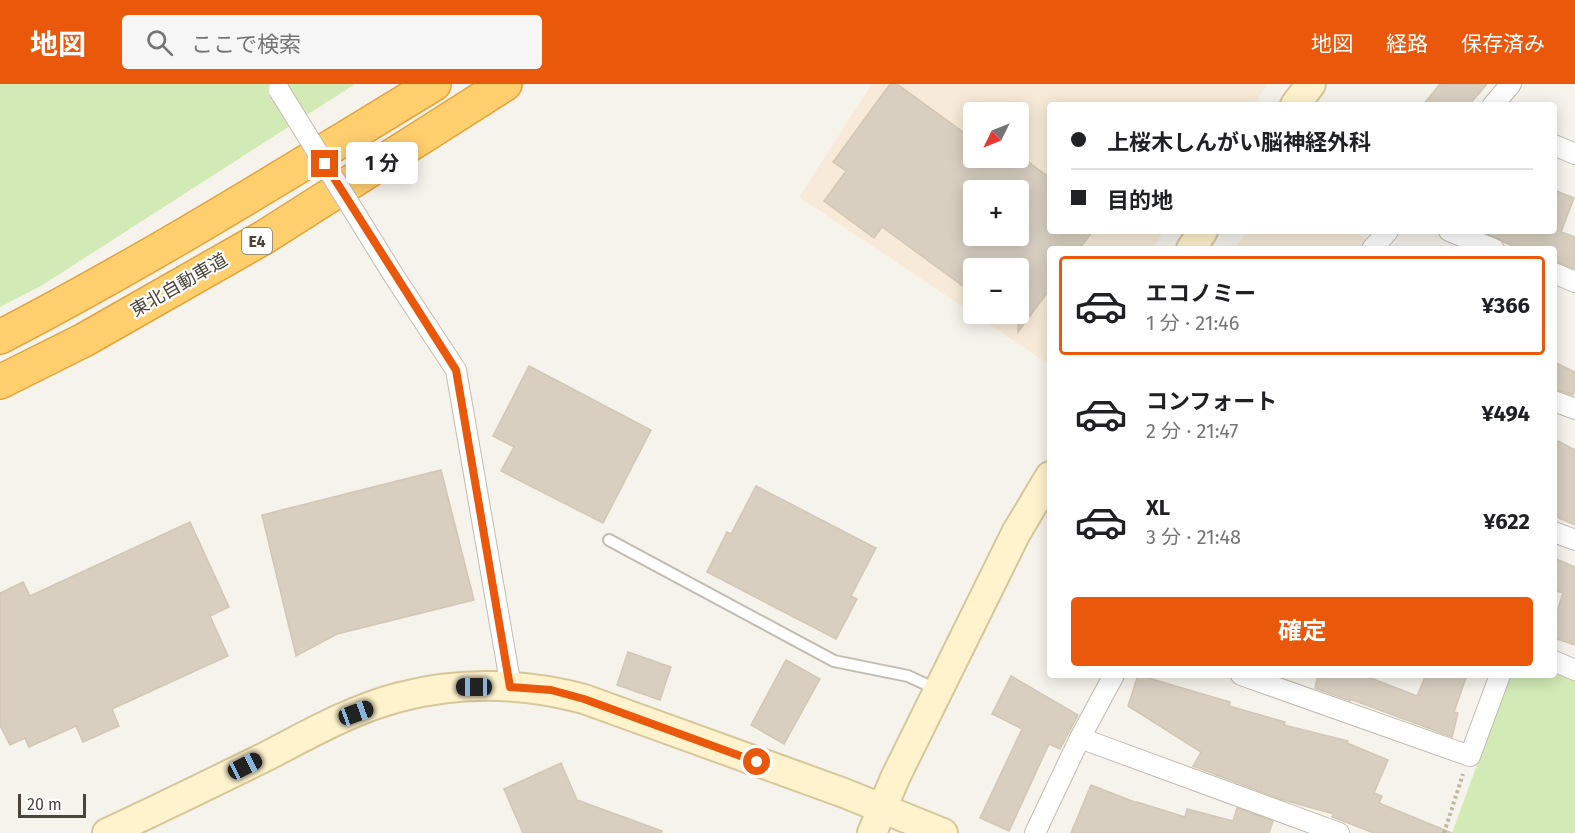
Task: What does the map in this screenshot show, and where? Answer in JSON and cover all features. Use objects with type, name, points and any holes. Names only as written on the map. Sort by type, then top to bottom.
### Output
[{"type":"highway","name":"E4","points":[[0,337],[66,303],[244,201],[434,84]]},
{"type":"highway","name":"東北自動車道","points":[[0,382],[84,340],[263,238],[505,84]]},
{"type":"street","points":[[1297,102],[1311,84]]},
{"type":"street","points":[[1495,102],[1510,84]]},
{"type":"street","points":[[277,87],[394,276],[456,370],[510,687]]},
{"type":"street","points":[[1557,146],[1575,154]]},
{"type":"street","points":[[1375,246],[1385,234]]},
{"type":"street","points":[[1456,234],[1486,246]]},
{"type":"street","points":[[1557,274],[1575,282]]},
{"type":"street","points":[[1557,402],[1575,409]]},
{"type":"street","points":[[876,820],[1016,533],[1047,481]]},
{"type":"street","points":[[1557,533],[1575,540]]},
{"type":"street","points":[[1557,662],[1575,670]]},
{"type":"street","points":[[1035,833],[1080,738],[1112,678]]},
{"type":"street","points":[[1249,678],[1470,756],[1499,678]]},
{"type":"street","points":[[107,833],[356,713],[399,697],[455,687],[551,690],[584,699],[876,820],[943,833]]},
{"type":"street","points":[[1080,738],[1339,833]]},
{"type":"lane","points":[[609,540],[834,661],[908,676],[938,690]]},
{"type":"path","points":[[1444,833],[1470,756]]},
{"type":"shaded area","points":[[872,84],[1268,84],[1255,102],[1047,102],[1047,234],[1162,234],[1154,246],[1047,246],[1047,363],[989,324],[1029,324],[1029,258],[963,258],[963,307],[799,197]]},
{"type":"shaded area","points":[[1246,234],[1360,234],[1366,239],[1361,246],[1236,246]]},
{"type":"green space","points":[[0,84],[355,84],[41,286],[0,307]]},
{"type":"green space","points":[[1557,672],[1575,679],[1575,833],[1452,833],[1509,678],[1557,678]]},
{"type":"building","points":[[890,84],[897,84],[963,132],[963,168],[1029,168],[1029,162],[1047,176],[1047,234],[1091,234],[1081,246],[1047,246],[1047,293],[1029,317],[1029,258],[963,258],[963,286],[882,227],[874,238],[824,201],[846,171],[833,162]]},
{"type":"building","points":[[1440,84],[1487,84],[1472,102],[1425,102]]},
{"type":"building","points":[[1557,191],[1574,198],[1561,232],[1575,237],[1575,269],[1557,262],[1557,246],[1513,246],[1487,234],[1557,234]]},
{"type":"building","points":[[1018,324],[1024,324],[1018,332]]},
{"type":"building","points":[[1557,363],[1575,372],[1573,395],[1557,390]]},
{"type":"building","points":[[529,366],[651,430],[603,523],[501,471],[514,447],[493,436]]},
{"type":"building","points":[[1558,441],[1575,450],[1575,525],[1557,517]]},
{"type":"building","points":[[441,470],[474,600],[337,634],[296,656],[262,515]]},
{"type":"building","points":[[756,486],[876,548],[851,596],[857,599],[836,639],[707,572],[727,532],[731,534]]},
{"type":"building","points":[[190,522],[229,607],[210,616],[228,656],[112,709],[119,726],[83,742],[76,726],[29,747],[25,738],[10,745],[0,725],[0,593],[23,582],[30,596]]},
{"type":"building","points":[[1557,559],[1575,567],[1575,645],[1557,639],[1557,612],[1563,593],[1557,591]]},
{"type":"building","points":[[628,652],[671,667],[660,700],[617,685]]},
{"type":"building","points":[[786,660],[820,679],[784,744],[751,725]]},
{"type":"building","points":[[1011,676],[1078,715],[1060,749],[1049,744],[1009,831],[980,818],[1022,729],[992,714]]},
{"type":"building","points":[[1137,678],[1148,678],[1230,702],[1229,706],[1285,722],[1284,725],[1348,741],[1347,743],[1388,760],[1374,793],[1382,796],[1379,803],[1452,833],[1374,833],[1332,817],[1334,814],[1280,799],[1193,766],[1201,752],[1128,706]]},
{"type":"building","points":[[1317,678],[1371,678],[1417,696],[1425,678],[1466,678],[1454,712],[1458,713],[1452,737],[1315,688]]},
{"type":"building","points":[[561,763],[577,800],[662,831],[661,833],[523,833],[504,789]]},
{"type":"building","points":[[1091,785],[1137,803],[1185,817],[1187,809],[1233,821],[1237,808],[1273,821],[1269,833],[1071,833]]},
{"type":"route","points":[[325,164],[394,276],[456,370],[510,687],[551,690],[584,699],[757,762]]}]
